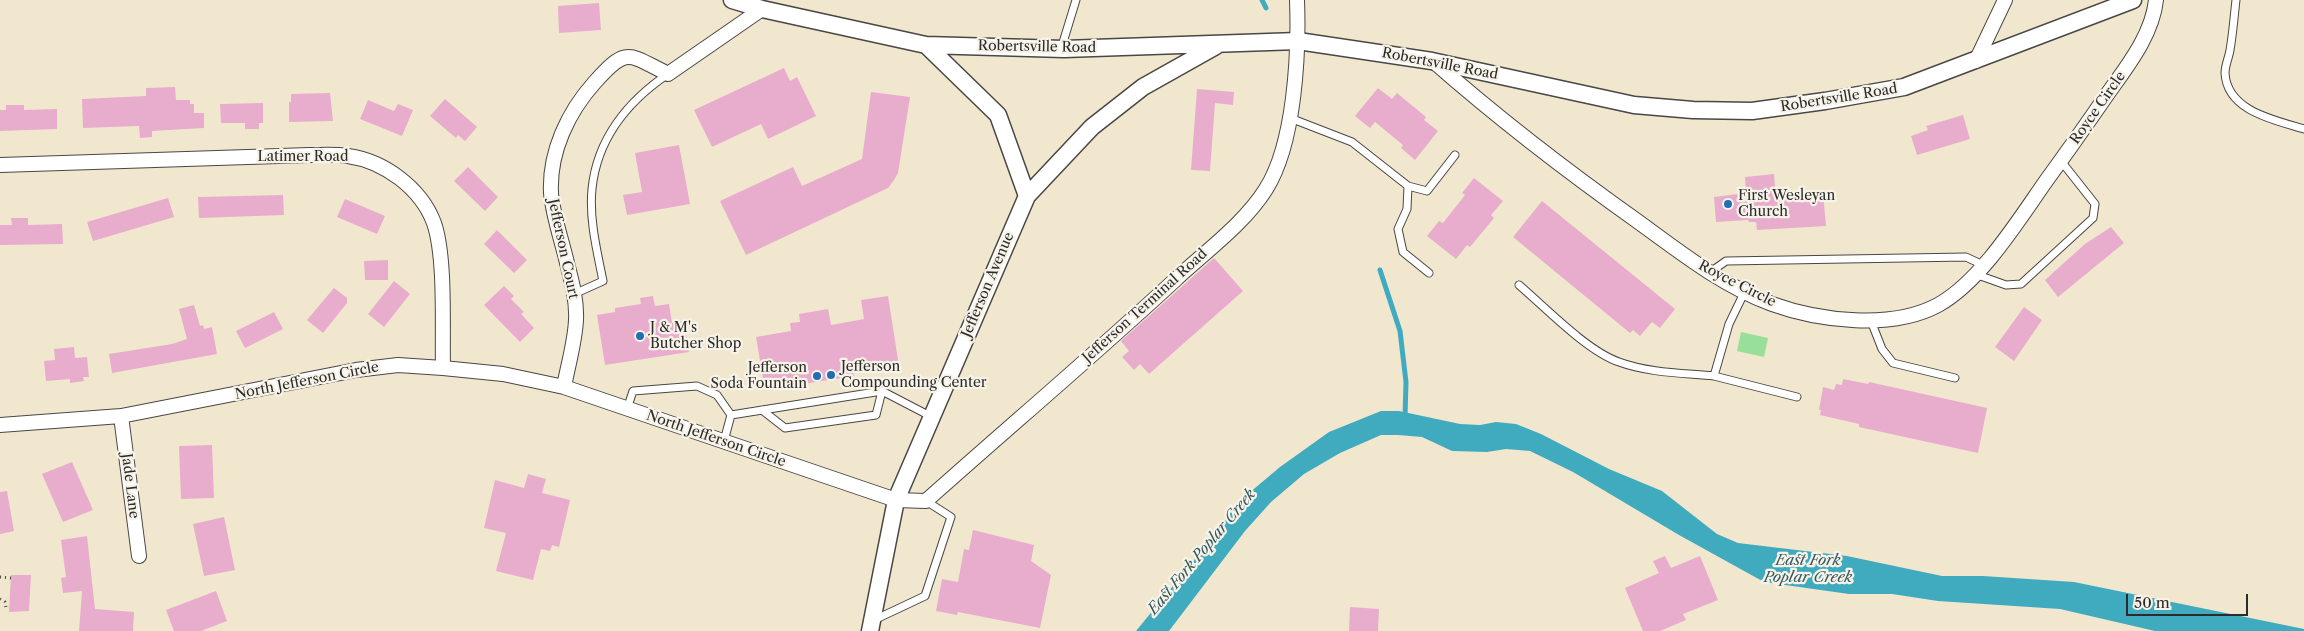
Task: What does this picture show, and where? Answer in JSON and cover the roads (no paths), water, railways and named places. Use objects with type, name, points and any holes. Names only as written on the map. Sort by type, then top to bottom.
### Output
[{"type":"street","points":[[1297,0],[1298,41]]},
{"type":"street","points":[[1976,61],[2005,0]]},
{"type":"street","name":"Robertsville Road","points":[[739,1],[762,9],[926,45],[1061,49],[1298,41],[1432,61],[1634,105],[1693,110],[1752,111],[1825,101],[1904,87],[2133,0]]},
{"type":"street","name":"Royce Circle","points":[[1432,61],[1473,96],[1595,191],[1710,273],[1771,304],[1811,315],[1840,320],[1871,321],[1917,313],[1938,305],[1957,291],[1979,269],[2008,236],[2134,56],[2154,17],[2156,0]]},
{"type":"street","points":[[668,74],[762,9]]},
{"type":"street","name":"Jefferson Terminal Road","points":[[926,501],[1152,301],[1249,212],[1267,188],[1280,153],[1290,118],[1298,41]]},
{"type":"street","points":[[926,45],[998,115],[1027,196]]},
{"type":"street","name":"Jefferson Avenue","points":[[871,626],[896,500],[1027,196],[1092,127],[1143,87],[1218,45]]},
{"type":"street","name":"Jefferson Court","points":[[564,387],[576,320],[574,294],[551,194],[552,160],[564,130],[584,93],[614,61],[620,57],[635,57],[668,74]]},
{"type":"street","name":"Latimer Road","points":[[0,165],[310,155],[347,156],[368,160],[386,169],[403,181],[417,196],[434,223],[440,270],[442,368]]},
{"type":"street","name":"North Jefferson Circle","points":[[0,425],[121,416],[356,370],[398,365],[442,368],[503,374],[564,387],[896,500]]},
{"type":"street","name":"Jade Lane","points":[[121,416],[139,556]]},
{"type":"street","points":[[896,500],[926,501]]},
{"type":"lane","points":[[1061,49],[1076,0]]},
{"type":"lane","points":[[2236,0],[2225,71],[2234,98],[2249,109],[2276,121],[2304,128]]},
{"type":"lane","points":[[574,294],[603,281],[592,216],[592,188],[599,159],[608,137],[622,114],[646,88],[668,74]]},
{"type":"lane","points":[[1290,118],[1352,142],[1408,186],[1427,191],[1455,155]]},
{"type":"lane","points":[[1710,273],[1726,261],[1966,257],[1979,269],[2006,285],[2021,284],[2093,218],[2095,204],[2061,161]]},
{"type":"lane","points":[[1408,186],[1407,209],[1398,229],[1403,252],[1429,273]]},
{"type":"lane","points":[[1519,285],[1590,346],[1619,362],[1661,371],[1714,376],[1797,397]]},
{"type":"lane","points":[[1714,376],[1729,324],[1745,291]]},
{"type":"lane","points":[[1871,321],[1882,349],[1893,363],[1955,378]]},
{"type":"lane","points":[[628,409],[634,391],[697,386],[717,395],[731,415]]},
{"type":"lane","points":[[731,415],[882,391],[932,418]]},
{"type":"lane","points":[[762,410],[785,428],[876,415],[882,391]]},
{"type":"lane","points":[[724,441],[731,415]]},
{"type":"lane","points":[[871,626],[925,596],[951,517],[926,501]]},
{"type":"water","name":"East Fork Poplar Creek","points":[[1381,411],[1399,411],[1460,424],[1480,425],[1496,422],[1516,424],[1541,434],[1609,469],[1662,491],[1717,534],[1738,543],[1847,556],[1942,576],[1983,576],[2074,582],[2304,629],[2304,631],[2155,631],[2060,609],[1938,601],[1892,594],[1849,594],[1764,582],[1679,535],[1573,472],[1530,451],[1506,449],[1487,452],[1452,451],[1422,437],[1381,435],[1340,453],[1304,474],[1271,502],[1245,531],[1169,631],[1136,631],[1222,526],[1236,504],[1280,467],[1329,432]]},
{"type":"waterway","points":[[1262,0],[1266,8]]},
{"type":"waterway","points":[[1380,270],[1400,331],[1406,382],[1405,417]]},
{"type":"place","name":"First Wesleyan Church","points":[[1728,204]]},
{"type":"place","name":"J & M's Butcher Shop","points":[[640,336]]},
{"type":"place","name":"Jefferson Compounding Center","points":[[831,375]]},
{"type":"place","name":"Jefferson Soda Fountain","points":[[817,376]]}]
